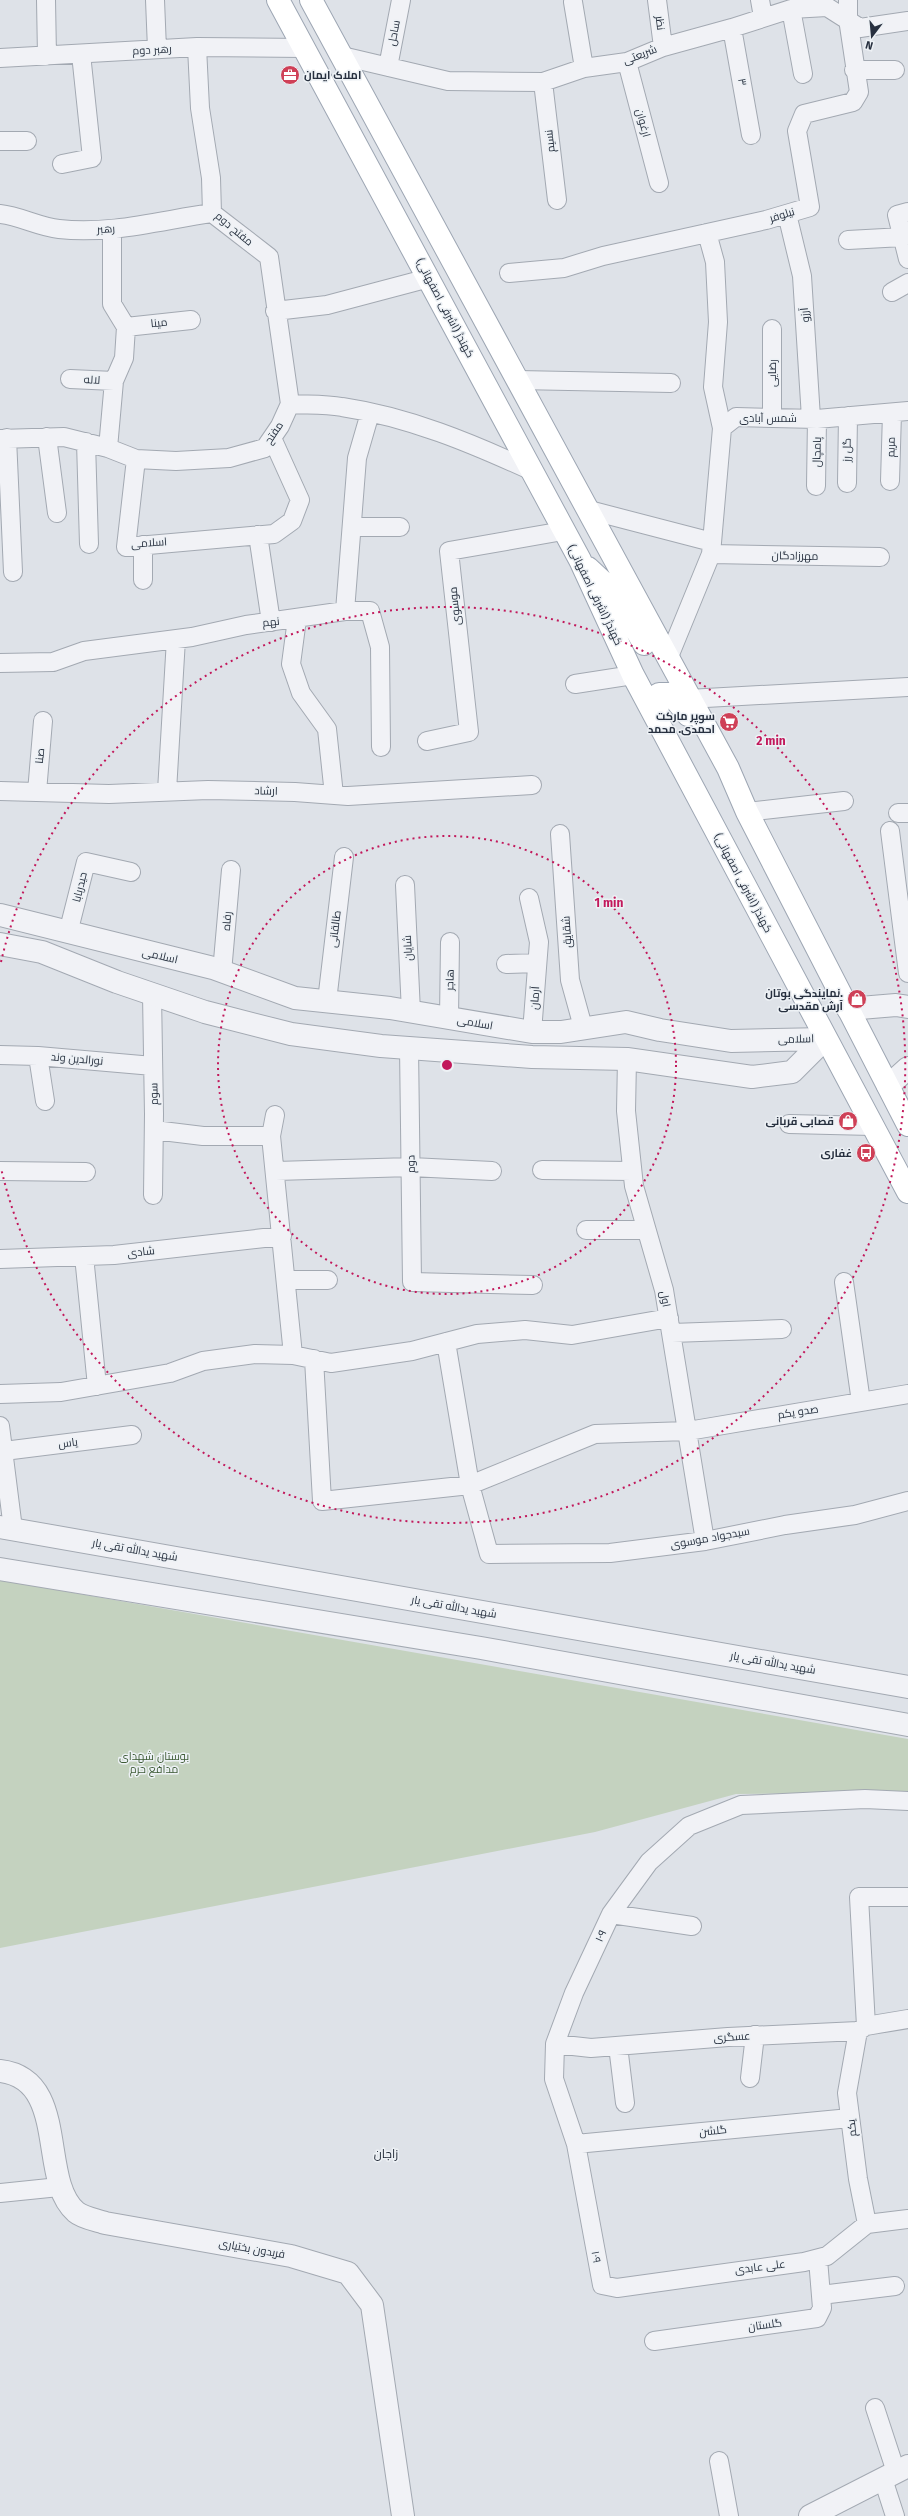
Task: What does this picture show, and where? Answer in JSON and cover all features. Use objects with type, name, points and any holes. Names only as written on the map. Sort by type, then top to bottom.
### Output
[{"type":"main road","name":"کهندژ (اشرفی اصفهانی)","points":[[278,0],[580,560],[633,675],[825,1039],[908,1192]]},
{"type":"main road","points":[[312,0],[589,510],[670,662],[688,699],[728,768],[746,812],[908,1125]]},
{"type":"main road","points":[[580,560],[616,594],[656,665],[663,671],[670,662]]},
{"type":"main road","points":[[660,726],[658,698],[660,694],[671,694],[708,746],[728,768]]},
{"type":"street","points":[[46,0],[47,56]]},
{"type":"street","points":[[155,0],[157,49]]},
{"type":"street","name":"ساحل","points":[[388,67],[401,0]]},
{"type":"street","name":"نظر","points":[[657,0],[663,46]]},
{"type":"street","name":"نیلوفر","points":[[509,273],[564,268],[603,256],[707,233],[810,207],[798,131],[804,114],[853,102],[859,92],[854,70],[848,19],[848,0]]},
{"type":"street","points":[[573,2],[584,68]]},
{"type":"street","name":"شریعتی","points":[[342,56],[448,81],[543,82],[584,68],[628,62],[663,46],[732,28],[761,8],[791,9],[827,7],[860,28],[908,21]]},
{"type":"street","points":[[791,9],[804,74]]},
{"type":"street","name":"۳","points":[[732,28],[751,135]]},
{"type":"street","name":"رهبر دوم","points":[[0,58],[197,47],[304,48]]},
{"type":"street","name":"مفتح دوم","points":[[197,47],[200,108],[211,178],[212,213],[269,257],[275,311],[290,404]]},
{"type":"street","points":[[62,164],[92,158],[81,54]]},
{"type":"street","name":"ارغوان","points":[[628,62],[659,183]]},
{"type":"street","points":[[854,70],[895,70]]},
{"type":"street","name":"نسیم","points":[[543,82],[557,200]]},
{"type":"street","points":[[0,141],[28,141]]},
{"type":"street","name":"رهبر","points":[[0,214],[17,216],[58,229],[112,230],[212,213]]},
{"type":"street","name":"آرزو","points":[[787,214],[802,276],[814,418]]},
{"type":"street","points":[[902,214],[903,237],[908,259]]},
{"type":"street","points":[[108,448],[114,381],[124,358],[126,327],[112,304],[112,230]]},
{"type":"street","points":[[670,662],[712,548],[722,428],[713,387],[718,322],[715,262],[707,233]]},
{"type":"street","points":[[848,240],[903,237]]},
{"type":"street","points":[[275,311],[327,305],[429,278]]},
{"type":"street","points":[[892,292],[908,283]]},
{"type":"street","name":"مینا","points":[[126,327],[191,320]]},
{"type":"street","name":"رضایی","points":[[772,329],[772,418]]},
{"type":"street","name":"لاله","points":[[70,379],[114,381]]},
{"type":"street","points":[[518,380],[671,383]]},
{"type":"street","points":[[290,404],[342,407],[420,425],[468,442],[532,471]]},
{"type":"street","name":"مفتح","points":[[4,439],[64,437],[108,448],[136,459],[176,461],[229,458],[265,448],[290,404]]},
{"type":"street","name":"شمس آبادی","points":[[722,428],[736,417],[814,418],[900,412]]},
{"type":"street","name":"مریم","points":[[890,481],[900,412]]},
{"type":"street","points":[[345,611],[358,458],[370,413]]},
{"type":"street","name":"گل رز","points":[[847,483],[848,416]]},
{"type":"street","name":"پامچال","points":[[814,418],[816,486]]},
{"type":"street","points":[[47,437],[57,513]]},
{"type":"street","name":"اسلامی","points":[[136,459],[126,547],[274,534],[292,522],[300,500],[272,438]]},
{"type":"street","points":[[4,439],[13,572]]},
{"type":"street","points":[[86,442],[88,544]]},
{"type":"street","points":[[589,510],[712,548]]},
{"type":"street","points":[[353,527],[400,528]]},
{"type":"street","name":"موسوی","points":[[426,741],[469,732],[449,551],[563,531]]},
{"type":"street","points":[[258,535],[271,622]]},
{"type":"street","points":[[143,545],[143,580]]},
{"type":"street","name":"مهرزادگان","points":[[712,548],[880,557]]},
{"type":"street","name":"نهم","points":[[0,663],[53,662],[84,651],[176,639],[271,622],[345,611],[370,611],[380,647],[381,747]]},
{"type":"street","points":[[297,619],[291,664],[301,693],[327,729],[334,795]]},
{"type":"street","points":[[167,791],[176,639]]},
{"type":"street","points":[[574,684],[633,675]]},
{"type":"street","points":[[688,699],[908,687]]},
{"type":"street","name":"صنا","points":[[37,792],[43,721]]},
{"type":"street","name":"ارشاد","points":[[0,791],[109,794],[167,791],[287,791],[348,796],[532,785]]},
{"type":"street","points":[[746,812],[844,801]]},
{"type":"street","points":[[890,831],[908,973]]},
{"type":"street","name":"شقایق","points":[[560,834],[570,980],[583,1027]]},
{"type":"street","name":"طالقانی","points":[[327,1001],[344,857]]},
{"type":"street","name":"حیدربابا","points":[[68,933],[86,862],[131,872]]},
{"type":"street","name":"رفاه","points":[[222,972],[231,870]]},
{"type":"street","name":"شایان","points":[[405,885],[411,1012]]},
{"type":"street","name":"آرمان","points":[[529,898],[538,942],[532,1032]]},
{"type":"street","name":"اسلامی","points":[[0,915],[222,972],[295,998],[411,1012],[532,1032],[561,1032],[583,1027],[626,1022],[660,1030],[731,1041],[825,1039]]},
{"type":"street","name":"هاجر","points":[[449,1018],[450,942]]},
{"type":"street","name":"اسلامی","points":[[0,944],[42,952],[152,994],[205,1012],[291,1034],[410,1048],[532,1058],[627,1059],[752,1077],[792,1072],[825,1039]]},
{"type":"street","points":[[506,964],[537,963]]},
{"type":"street","name":"سوم","points":[[152,994],[154,1130],[153,1195]]},
{"type":"street","points":[[848,1009],[896,1006],[908,1007]]},
{"type":"street","name":"دوم","points":[[410,1048],[412,1282],[533,1285]]},
{"type":"street","name":"نورالدین وند","points":[[0,1055],[38,1056],[153,1066]]},
{"type":"street","points":[[38,1056],[45,1102]]},
{"type":"street","name":"اول","points":[[627,1059],[626,1111],[634,1186],[664,1290],[705,1541]]},
{"type":"street","points":[[888,1086],[908,1068]]},
{"type":"street","points":[[275,1115],[271,1136],[276,1171],[293,1355]]},
{"type":"street","points":[[789,1124],[872,1126]]},
{"type":"street","points":[[154,1130],[203,1136],[271,1136]]},
{"type":"street","points":[[276,1171],[411,1167],[492,1171]]},
{"type":"street","points":[[542,1170],[632,1171]]},
{"type":"street","points":[[0,1171],[86,1172]]},
{"type":"street","points":[[586,1230],[646,1230]]},
{"type":"street","name":"شادی","points":[[0,1259],[84,1256],[282,1236]]},
{"type":"street","points":[[84,1256],[97,1386]]},
{"type":"street","points":[[286,1280],[328,1280]]},
{"type":"street","points":[[844,1282],[861,1402]]},
{"type":"street","points":[[0,1394],[61,1392],[170,1373],[203,1361],[255,1354],[293,1355],[331,1363],[372,1359],[477,1334],[525,1330],[572,1335],[670,1326],[782,1330]]},
{"type":"street","points":[[446,1342],[470,1485]]},
{"type":"street","name":"صدو یکم","points":[[314,1359],[322,1501],[470,1485],[595,1434],[688,1431],[908,1394]]},
{"type":"street","points":[[0,1426],[4,1451],[6,1528]]},
{"type":"street","name":"یاس","points":[[4,1451],[132,1435]]},
{"type":"street","name":"سیدجواد موسوی","points":[[470,1485],[489,1554],[510,1555],[610,1553],[705,1541],[785,1525],[855,1515],[908,1501]]},
{"type":"street","name":"شهید یدالله تقی یار","points":[[6,1528],[908,1687]]},
{"type":"street","points":[[0,1569],[481,1648],[908,1725]]},
{"type":"street","name":"۱۰۹","points":[[602,2285],[576,2144],[554,2079],[555,2044],[574,1993],[611,1914],[649,1862],[689,1826],[741,1805],[865,1799],[908,1801]]},
{"type":"street","name":"یکم","points":[[867,2224],[858,2179],[848,2093],[862,2029],[859,1898],[908,1897]]},
{"type":"street","points":[[611,1914],[692,1926]]},
{"type":"street","name":"عسگری","points":[[555,2044],[591,2048],[755,2035],[862,2029],[908,2019]]},
{"type":"street","points":[[750,2078],[755,2035]]},
{"type":"street","points":[[618,2046],[626,2103]]},
{"type":"street","name":"فریدون بختیاری","points":[[0,2071],[6,2072],[32,2086],[50,2124],[59,2187],[77,2212],[105,2223],[291,2256],[348,2273],[372,2305],[403,2516]]},
{"type":"street","name":"گلشن","points":[[576,2144],[850,2118]]},
{"type":"street","points":[[0,2193],[59,2187]]},
{"type":"street","points":[[867,2224],[908,2219]]},
{"type":"street","name":"علی عابدی","points":[[602,2285],[617,2288],[818,2259],[827,2256],[867,2224]]},
{"type":"street","name":"گلستان","points":[[654,2341],[817,2318],[822,2308],[818,2259]]},
{"type":"street","points":[[821,2295],[895,2286]]},
{"type":"street","points":[[876,2408],[896,2473],[895,2516]]},
{"type":"street","points":[[720,2461],[729,2516]]},
{"type":"street","points":[[810,2516],[896,2473]]},
{"type":"green space","name":"بوستان شهدای مدافع حرم","points":[[0,1580],[908,1739],[908,1792],[736,1794],[595,1832],[0,1948]]},
{"type":"place","name":"املاک ایمان","points":[[290,75]]},
{"type":"place","name":"سوپر مارکت احمدی. محمد","points":[[729,722]]},
{"type":"place","name":"نمایندگی بوتان. آرش مقدسی","points":[[857,999]]},
{"type":"place","name":"قصابی قربانی","points":[[848,1121]]},
{"type":"place","name":"غفاری","points":[[866,1153]]},
{"type":"district","name":"زاجان","points":[[386,2154]]}]
